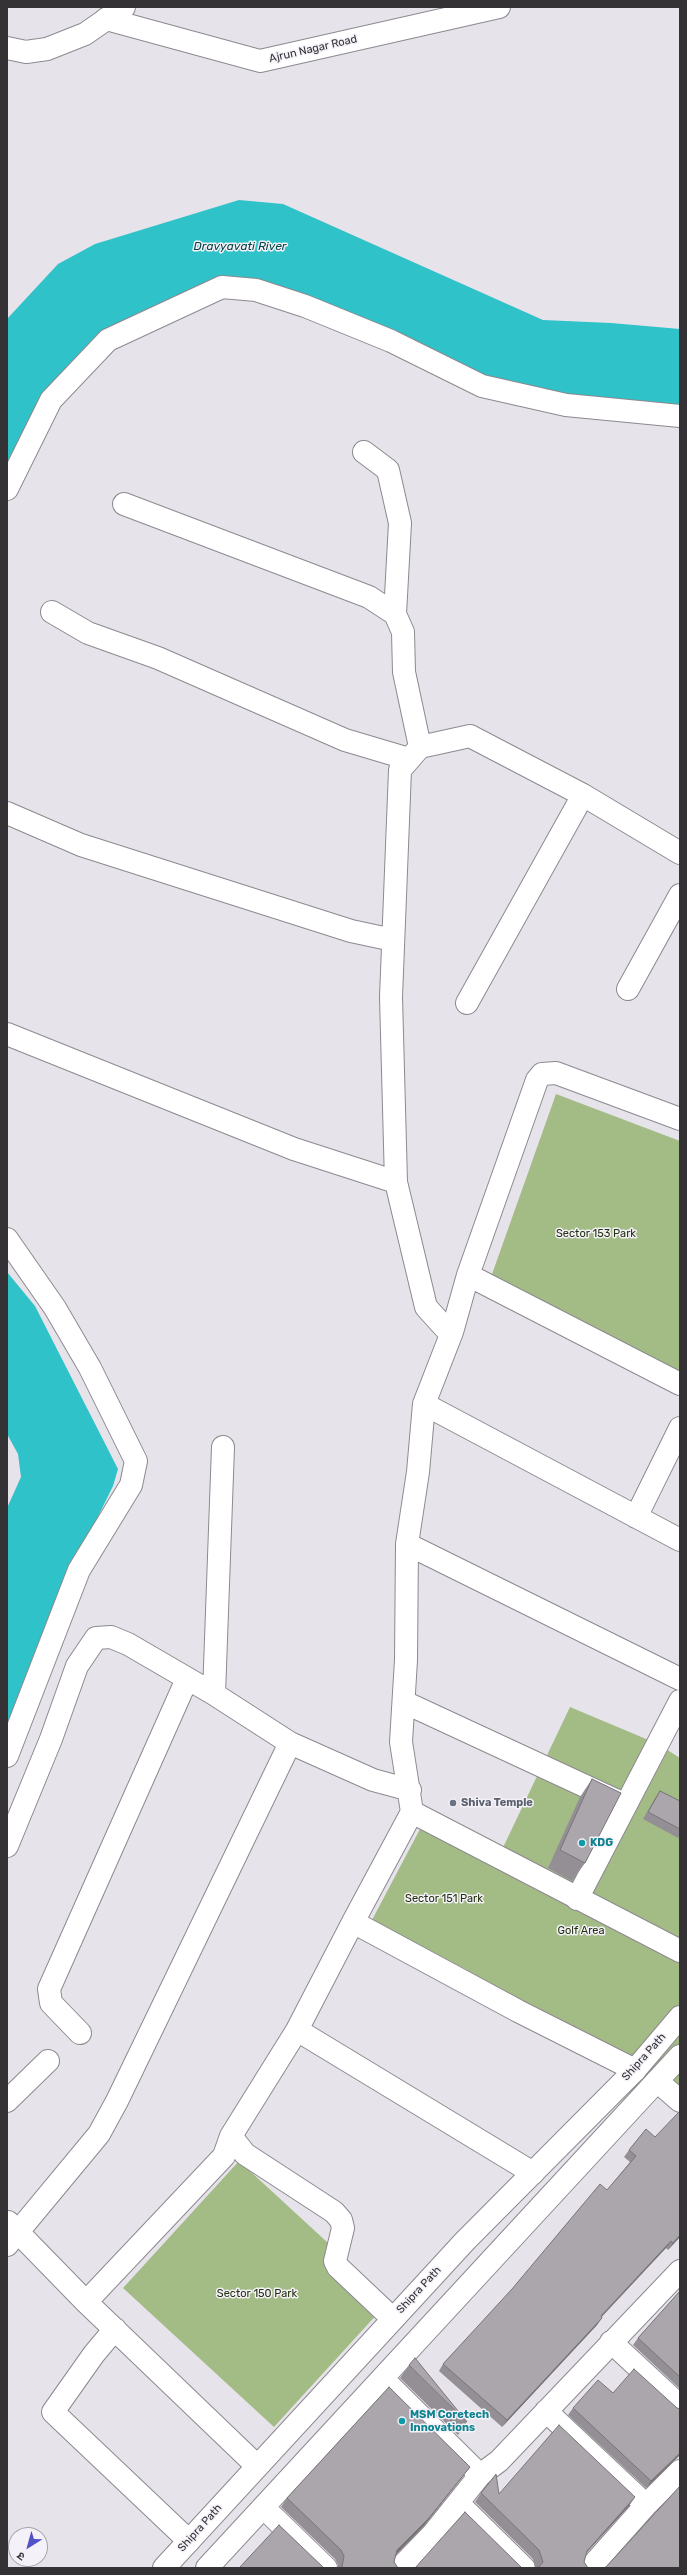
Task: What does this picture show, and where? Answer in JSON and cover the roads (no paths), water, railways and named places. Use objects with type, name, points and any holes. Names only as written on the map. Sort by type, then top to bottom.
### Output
[{"type":"street","points":[[7,48],[26,52],[47,49],[85,34],[124,7]]},
{"type":"street","name":"Ajrun Nagar Road","points":[[106,19],[260,61],[499,7]]},
{"type":"street","points":[[7,489],[51,400],[108,340],[222,287],[256,290],[305,306],[391,341],[482,386],[566,405],[680,416]]},
{"type":"street","points":[[364,452],[388,470],[400,523],[395,614],[403,632],[404,672],[414,753],[400,770],[391,997],[396,1182],[426,1306],[452,1332]]},
{"type":"street","points":[[124,504],[369,597],[395,614]]},
{"type":"street","points":[[52,612],[88,633],[158,658],[345,740],[414,753],[470,736],[583,796],[680,853]]},
{"type":"street","points":[[467,1002],[583,796]]},
{"type":"street","points":[[7,813],[81,845],[351,931],[393,940]]},
{"type":"street","points":[[628,988],[680,896]]},
{"type":"street","points":[[7,1034],[294,1148],[396,1182]]},
{"type":"street","points":[[86,2302],[224,2156],[231,2136],[297,2030],[412,1812],[410,1790],[401,1742],[404,1702],[407,1544],[418,1472],[424,1404],[452,1332],[468,1276],[537,1080],[542,1074],[556,1073],[680,1119]]},
{"type":"street","points":[[7,1239],[55,1308],[90,1368],[136,1461],[131,1484],[79,1570],[7,1756]]},
{"type":"street","points":[[468,1276],[680,1384]]},
{"type":"street","points":[[424,1404],[680,1540]]},
{"type":"street","points":[[636,1517],[680,1428]]},
{"type":"street","points":[[214,1694],[223,1447]]},
{"type":"street","points":[[407,1544],[680,1679]]},
{"type":"street","points":[[7,1846],[51,1739],[76,1666],[96,1638],[111,1638],[128,1644],[214,1694],[290,1743],[372,1780],[410,1790]]},
{"type":"street","points":[[80,2033],[51,2003],[49,1995],[51,1984],[187,1679]]},
{"type":"street","points":[[577,1899],[680,1701]]},
{"type":"street","points":[[404,1702],[626,1806]]},
{"type":"street","points":[[256,2465],[115,2329],[11,2232],[99,2134],[290,1743]]},
{"type":"street","points":[[412,1812],[577,1899],[680,1951]]},
{"type":"street","points":[[353,1922],[518,2012],[634,2070]]},
{"type":"street","name":"Shipra Path","points":[[164,2568],[256,2465],[464,2241],[634,2070],[680,2017]]},
{"type":"street","points":[[297,2030],[533,2172]]},
{"type":"street","points":[[207,2568],[680,2056]]},
{"type":"street","points":[[7,2101],[48,2061]]},
{"type":"street","points":[[657,2081],[680,2101]]},
{"type":"street","points":[[231,2136],[245,2154],[334,2212],[341,2220],[342,2228],[335,2261],[338,2267],[393,2319]]},
{"type":"street","points":[[400,2568],[458,2503],[480,2475],[499,2461],[680,2271]]},
{"type":"street","points":[[115,2329],[94,2354],[53,2412],[189,2541]]},
{"type":"street","points":[[612,2342],[680,2406]]},
{"type":"street","points":[[383,2379],[480,2475]]},
{"type":"street","points":[[546,2411],[646,2505]]},
{"type":"street","points":[[590,2568],[646,2505],[680,2472]]},
{"type":"street","points":[[458,2503],[524,2568]]},
{"type":"street","points":[[264,2508],[326,2568]]},
{"type":"water","name":"Dravyavati River","points":[[239,200],[283,204],[543,320],[611,323],[680,329],[680,417],[526,403],[259,289],[123,327],[48,405],[7,492],[7,319],[58,264],[95,244]]},
{"type":"water","points":[[7,1272],[35,1306],[118,1469],[113,1486],[57,1600],[7,1727],[7,1508],[21,1477],[18,1454],[7,1434]]},
{"type":"place","name":"Shiva Temple","points":[[453,1803]]},
{"type":"place","name":"KDG","points":[[582,1843]]},
{"type":"place","name":"MSM Coretech Innovations","points":[[402,2421]]},
{"type":"park label","name":"Sector 153 Park","points":[[596,1234]]},
{"type":"park label","name":"Sector 151 Park","points":[[444,1899]]},
{"type":"park label","name":"Golf Area","points":[[581,1931]]},
{"type":"park label","name":"Sector 150 Park","points":[[257,2294]]}]
